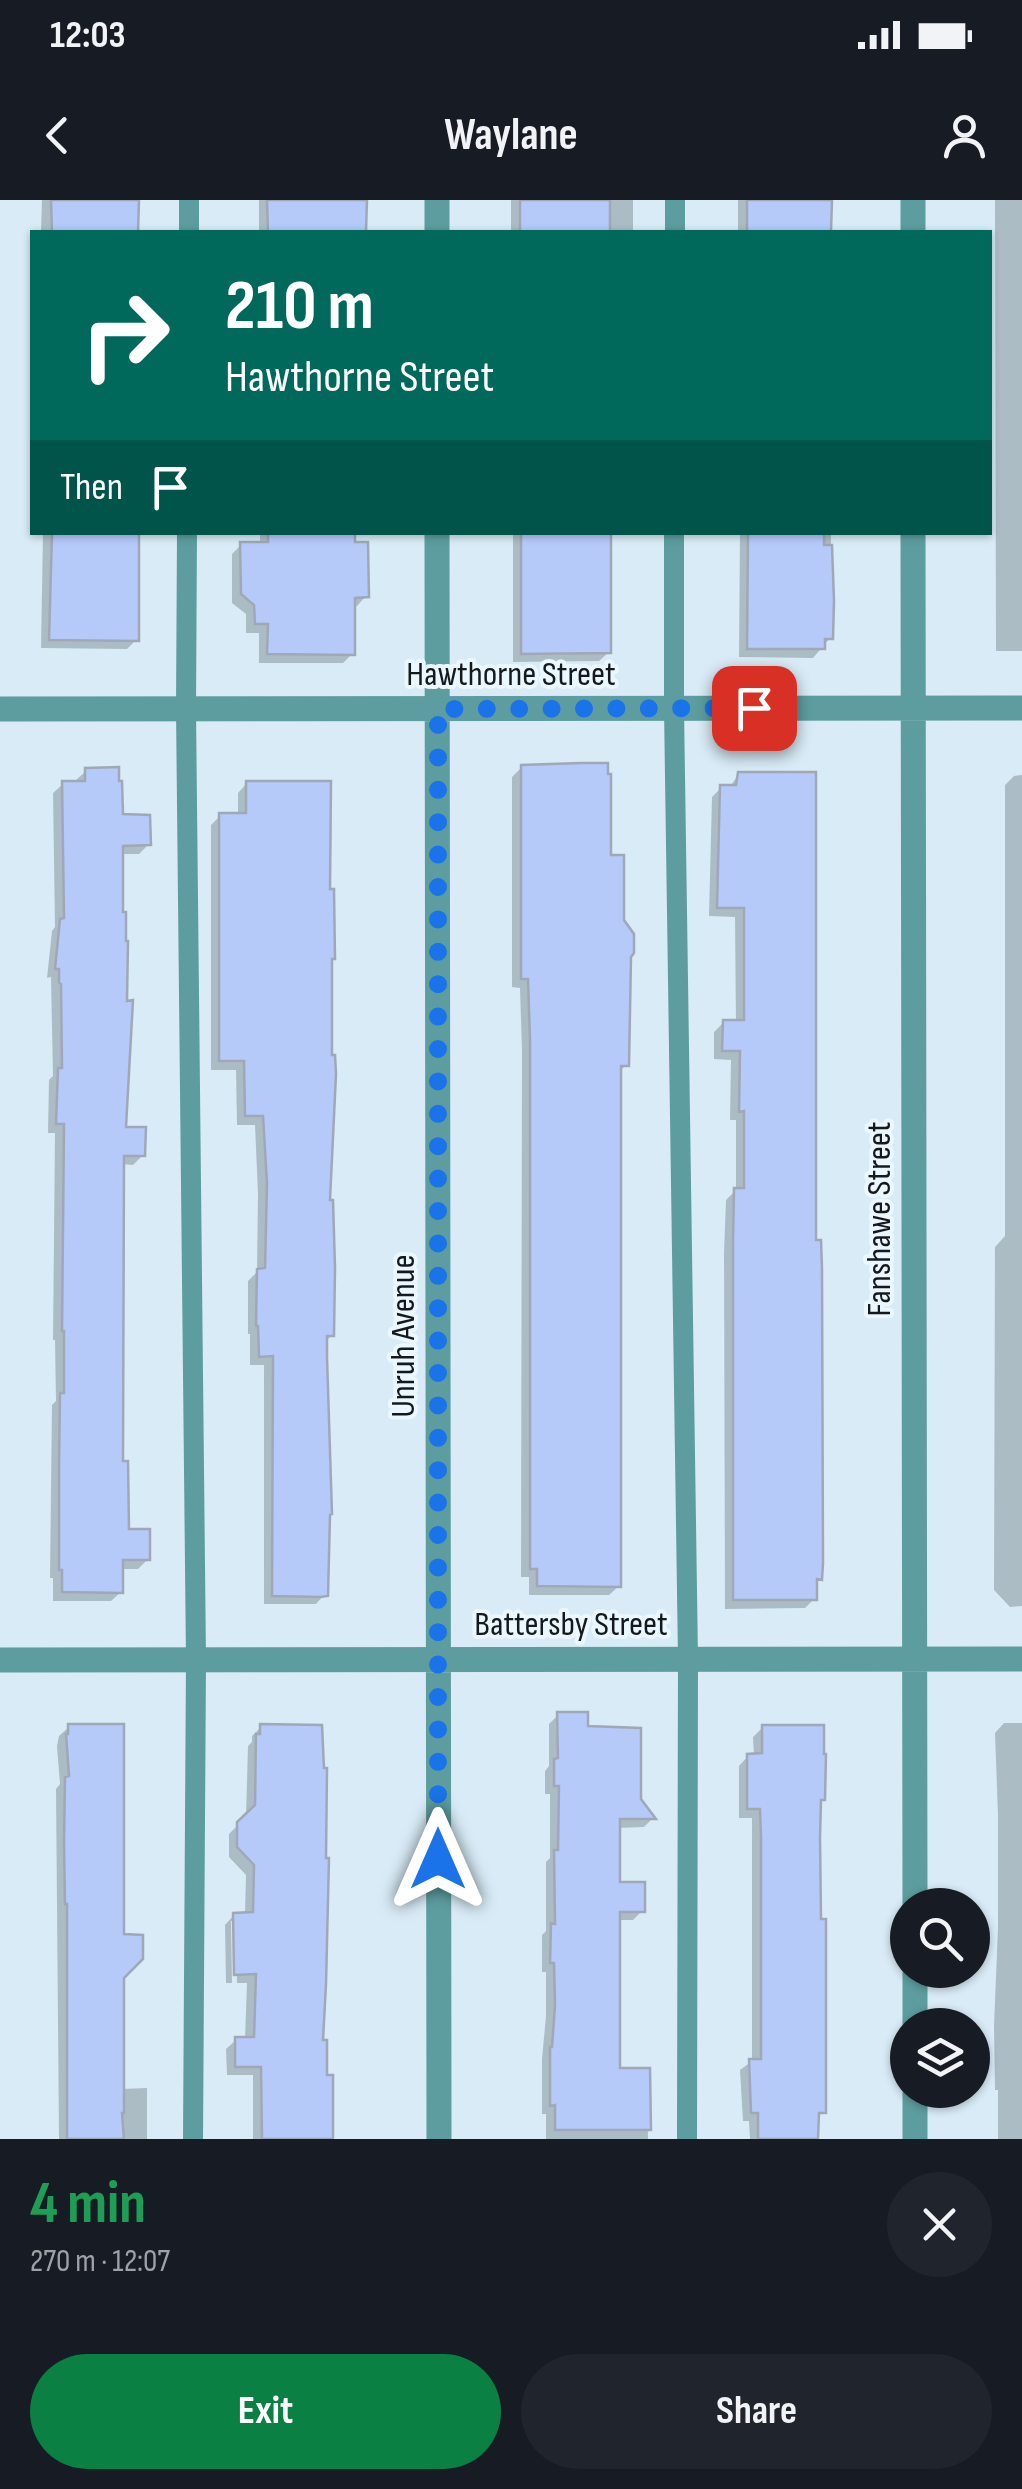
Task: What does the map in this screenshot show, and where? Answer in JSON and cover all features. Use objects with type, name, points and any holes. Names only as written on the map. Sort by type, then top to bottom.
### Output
[{"type":"street","points":[[437,200],[437,230]]},
{"type":"street","points":[[913,200],[913,230]]},
{"type":"street","name":"Unruh Avenue","points":[[438,535],[439,2139]]},
{"type":"street","name":"Fanshawe Street","points":[[913,535],[915,1888]]},
{"type":"street","name":"Hawthorne Street","points":[[0,709],[1022,708]]},
{"type":"street","name":"Battersby Street","points":[[0,1660],[1022,1659]]},
{"type":"street","points":[[915,2108],[915,2139]]},
{"type":"lane","points":[[189,230],[190,200]]},
{"type":"lane","points":[[674,200],[674,230]]},
{"type":"lane","points":[[188,535],[186,709],[196,1660],[194,2139]]},
{"type":"lane","points":[[674,535],[688,1659],[687,2139]]},
{"type":"building","points":[[51,200],[139,200],[138,230],[52,230]]},
{"type":"building","points":[[267,200],[367,200],[366,230],[268,230]]},
{"type":"building","points":[[520,200],[610,200],[610,230],[520,230]]},
{"type":"building","points":[[747,200],[832,200],[831,230],[747,230]]},
{"type":"building","points":[[52,535],[139,535],[139,641],[49,640]]},
{"type":"building","points":[[268,535],[355,535],[355,542],[368,542],[369,597],[355,598],[355,655],[267,654],[268,624],[255,624],[254,605],[241,594],[240,542],[268,542]]},
{"type":"building","points":[[521,535],[611,535],[611,653],[521,654]]},
{"type":"building","points":[[748,535],[824,535],[824,545],[832,545],[833,639],[825,639],[825,649],[747,649]]},
{"type":"building","points":[[608,763],[611,855],[624,855],[624,920],[634,934],[629,1066],[621,1066],[621,1587],[537,1586],[537,1569],[530,1569],[530,1039],[528,979],[521,979],[521,765]]},
{"type":"building","points":[[119,767],[123,814],[150,815],[151,845],[123,846],[127,1001],[133,1000],[126,1127],[146,1127],[145,1156],[124,1156],[123,1461],[128,1461],[129,1529],[150,1529],[150,1560],[123,1560],[123,1593],[62,1592],[59,1465],[60,1393],[64,1393],[64,1124],[56,1124],[58,1068],[62,1068],[61,984],[59,969],[55,969],[60,919],[64,918],[62,781],[85,781],[85,768]]},
{"type":"building","points":[[738,772],[816,772],[816,1240],[821,1240],[822,1268],[823,1563],[822,1580],[817,1579],[817,1600],[733,1600],[734,1188],[744,1188],[744,1111],[739,1112],[740,1051],[722,1051],[723,1020],[744,1020],[744,908],[717,908],[720,785],[736,785]]},
{"type":"building","points":[[246,781],[331,781],[330,889],[334,889],[335,959],[332,1055],[336,1074],[330,1200],[335,1268],[334,1336],[327,1336],[327,1357],[332,1514],[328,1596],[320,1597],[272,1596],[273,1356],[259,1357],[256,1326],[257,1269],[265,1268],[267,1183],[263,1116],[245,1116],[244,1061],[219,1061],[219,813],[246,813]]},
{"type":"building","points":[[557,1712],[588,1712],[588,1726],[641,1728],[641,1799],[656,1819],[620,1819],[620,1882],[645,1882],[645,1912],[620,1912],[620,2068],[650,2068],[651,2130],[555,2130],[555,2105],[550,2106],[555,2005],[554,1963],[550,1963],[551,1923],[555,1924],[554,1850],[558,1850],[559,1786],[554,1786]]},
{"type":"building","points":[[68,1724],[124,1724],[124,1934],[143,1935],[143,1959],[124,1978],[124,2139],[67,2139],[64,1844]]},
{"type":"building","points":[[260,1724],[322,1725],[329,1858],[323,2040],[327,2040],[327,2075],[333,2075],[333,2139],[262,2139],[261,2067],[235,2067],[235,2037],[254,2037],[256,1974],[234,1975],[233,1913],[253,1912],[254,1865],[237,1847],[237,1822],[255,1805],[256,1734],[260,1734]]},
{"type":"building","points":[[762,1725],[824,1725],[825,1800],[821,1800],[820,1837],[821,1919],[826,1919],[826,2113],[819,2113],[818,2139],[758,2139],[758,2113],[751,2113],[749,2059],[761,2059],[761,1837],[760,1809],[747,1809],[747,1754],[762,1753]]},
{"type":"route","points":[[438,1859],[438,709],[754,708]]}]
